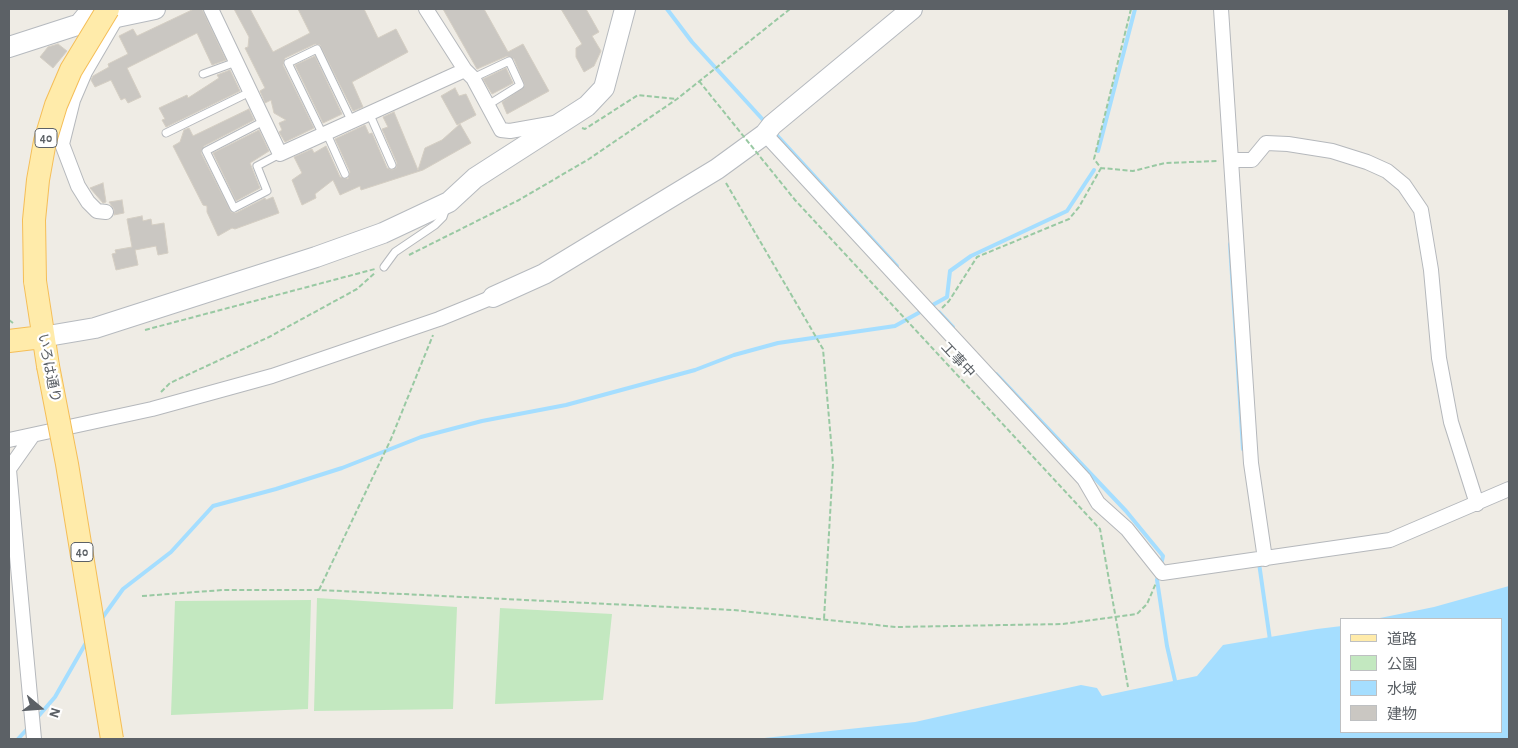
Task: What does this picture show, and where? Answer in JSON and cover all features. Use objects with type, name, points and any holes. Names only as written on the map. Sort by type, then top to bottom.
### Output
[{"type":"main road","name":"いろは通り","points":[[112,13],[71,70],[45,140],[34,220],[35,281],[42,337],[67,464],[112,739]]},
{"type":"main road","points":[[9,341],[42,337]]},
{"type":"street","points":[[74,26],[88,9]]},
{"type":"street","points":[[9,47],[112,13],[156,9]]},
{"type":"street","points":[[211,9],[280,154],[370,114],[469,74]]},
{"type":"street","points":[[426,9],[469,74],[501,130],[510,131],[560,122]]},
{"type":"street","points":[[42,337],[103,326],[316,257],[383,233],[449,202],[475,178],[587,106],[604,88],[625,9]]},
{"type":"street","points":[[9,440],[152,409],[272,376],[440,319],[544,274],[717,169],[767,131],[912,9]]},
{"type":"street","points":[[1221,9],[1251,463],[1260,560]]},
{"type":"street","points":[[106,212],[97,211],[88,202],[78,186],[62,144],[73,100],[112,13]]},
{"type":"street","points":[[767,131],[920,304],[1084,479],[1098,502],[1127,529],[1158,567],[1260,560],[1390,540],[1509,489]]},
{"type":"street","points":[[1231,160],[1252,160],[1266,143],[1288,144],[1332,151],[1366,162],[1387,171],[1404,185],[1421,210],[1431,270],[1439,358],[1451,422],[1477,504]]},
{"type":"street","points":[[33,435],[9,469],[34,739]]},
{"type":"lane","points":[[345,174],[288,62],[317,49],[353,122]]},
{"type":"lane","points":[[469,74],[509,61],[520,85],[488,105]]},
{"type":"lane","points":[[203,74],[236,62]]},
{"type":"lane","points":[[166,133],[250,92]]},
{"type":"lane","points":[[370,114],[392,165]]},
{"type":"lane","points":[[264,121],[206,151],[234,208],[267,191],[257,166],[280,154]]},
{"type":"lane","points":[[384,267],[395,252],[443,217],[449,202]]},
{"type":"path","points":[[408,256],[469,226],[589,159],[677,99],[790,9]]},
{"type":"path","points":[[1131,9],[1094,159],[1101,168],[1133,171],[1165,163],[1231,160]]},
{"type":"path","name":"工事中","points":[[699,81],[795,200],[1100,528],[1128,687]]},
{"type":"path","points":[[560,122],[585,129],[638,95],[677,99]]},
{"type":"path","points":[[944,306],[977,257],[1069,219],[1079,207],[1101,168]]},
{"type":"path","points":[[717,169],[821,345],[833,464],[824,619]]},
{"type":"path","points":[[161,327],[384,267]]},
{"type":"path","points":[[152,409],[159,394],[170,383],[269,338],[357,289],[384,267]]},
{"type":"path","points":[[319,590],[390,442],[440,319]]},
{"type":"path","points":[[142,596],[223,590],[319,590],[733,610],[896,627],[1063,624],[1138,614],[1147,604],[1152,590]]},
{"type":"green space","points":[[317,598],[457,607],[453,709],[314,711]]},
{"type":"green space","points":[[311,600],[308,709],[171,715],[175,601]]},
{"type":"green space","points":[[500,608],[612,614],[603,700],[495,704]]},
{"type":"water","points":[[1509,586],[1509,739],[755,739],[915,722],[1081,685],[1097,688],[1102,696],[1197,676],[1223,645],[1340,626],[1340,733],[1503,733],[1503,618],[1380,618],[1434,607]]},
{"type":"building","points":[[194,9],[202,9],[226,60],[212,65],[197,33],[127,68],[141,97],[128,103],[125,98],[121,100],[111,80],[95,87],[91,80],[93,76],[109,67],[108,64],[128,54],[119,36],[133,29],[137,36]]},
{"type":"building","points":[[234,9],[250,9],[273,52],[310,33],[298,9],[364,9],[378,38],[396,29],[408,52],[352,82],[363,107],[353,111],[320,45],[315,44],[285,58],[283,65],[314,128],[285,142],[279,132],[282,130],[279,123],[286,120],[274,113],[271,100],[265,103],[260,91],[265,88],[245,48],[248,47],[249,37]]},
{"type":"building","points":[[443,9],[484,9],[508,52],[523,44],[549,91],[507,114],[502,102],[525,86],[514,59],[507,56],[477,69]]},
{"type":"building","points":[[561,9],[586,9],[599,32],[592,36],[601,51],[594,66],[584,72],[576,57],[576,48],[582,44]]},
{"type":"building","points":[[58,44],[67,51],[53,68],[40,57],[48,47]]},
{"type":"building","points":[[315,56],[342,114],[323,123],[295,65]]},
{"type":"building","points":[[506,68],[513,83],[492,94],[483,79]]},
{"type":"building","points":[[230,70],[240,91],[166,127],[162,120],[165,119],[159,108],[187,95],[188,98],[219,78],[217,75]]},
{"type":"building","points":[[455,88],[459,96],[466,94],[476,115],[457,125],[441,96]]},
{"type":"building","points":[[249,109],[254,120],[204,146],[201,153],[231,212],[236,213],[265,198],[266,200],[273,197],[279,213],[235,229],[232,228],[218,236],[207,212],[207,206],[203,205],[173,146],[180,142],[184,130],[189,128],[193,136]]},
{"type":"building","points":[[394,112],[418,170],[425,148],[442,140],[460,124],[471,143],[423,170],[361,190],[360,186],[340,195],[333,180],[315,194],[316,198],[302,205],[292,180],[302,173],[294,157],[312,149],[314,153],[326,146],[340,177],[348,179],[350,172],[335,139],[365,125],[369,134],[372,133],[387,168],[392,170],[396,168],[397,163],[382,129],[388,127],[383,117]]},
{"type":"building","points":[[259,130],[269,151],[250,163],[260,188],[236,201],[213,153]]},
{"type":"building","points":[[103,183],[106,202],[103,203],[90,188]]},
{"type":"building","points":[[122,200],[124,213],[114,215],[114,209],[109,202]]},
{"type":"building","points":[[142,216],[143,221],[151,219],[152,225],[164,223],[168,253],[158,255],[156,246],[135,250],[138,265],[116,270],[112,254],[116,253],[115,250],[132,247],[127,219]]},
{"type":"waterway","points":[[667,9],[692,42],[765,122]]},
{"type":"waterway","points":[[1098,151],[1135,9]]},
{"type":"waterway","points":[[773,131],[897,266]]},
{"type":"waterway","points":[[100,621],[123,589],[171,552],[213,506],[342,468],[421,437],[482,421],[566,405],[695,370],[734,355],[778,343],[895,326],[947,297],[950,271],[971,256],[1067,211],[1094,170]]},
{"type":"waterway","points":[[1230,244],[1243,449]]},
{"type":"waterway","points":[[939,312],[953,327]]},
{"type":"waterway","points":[[996,374],[1126,511],[1163,556],[1161,565]]},
{"type":"waterway","points":[[1259,563],[1270,640]]},
{"type":"waterway","points":[[1159,574],[1157,580],[1167,646],[1176,685]]},
{"type":"waterway","points":[[36,719],[55,697],[87,641]]},
{"type":"waterway","points":[[18,739],[30,726]]}]
